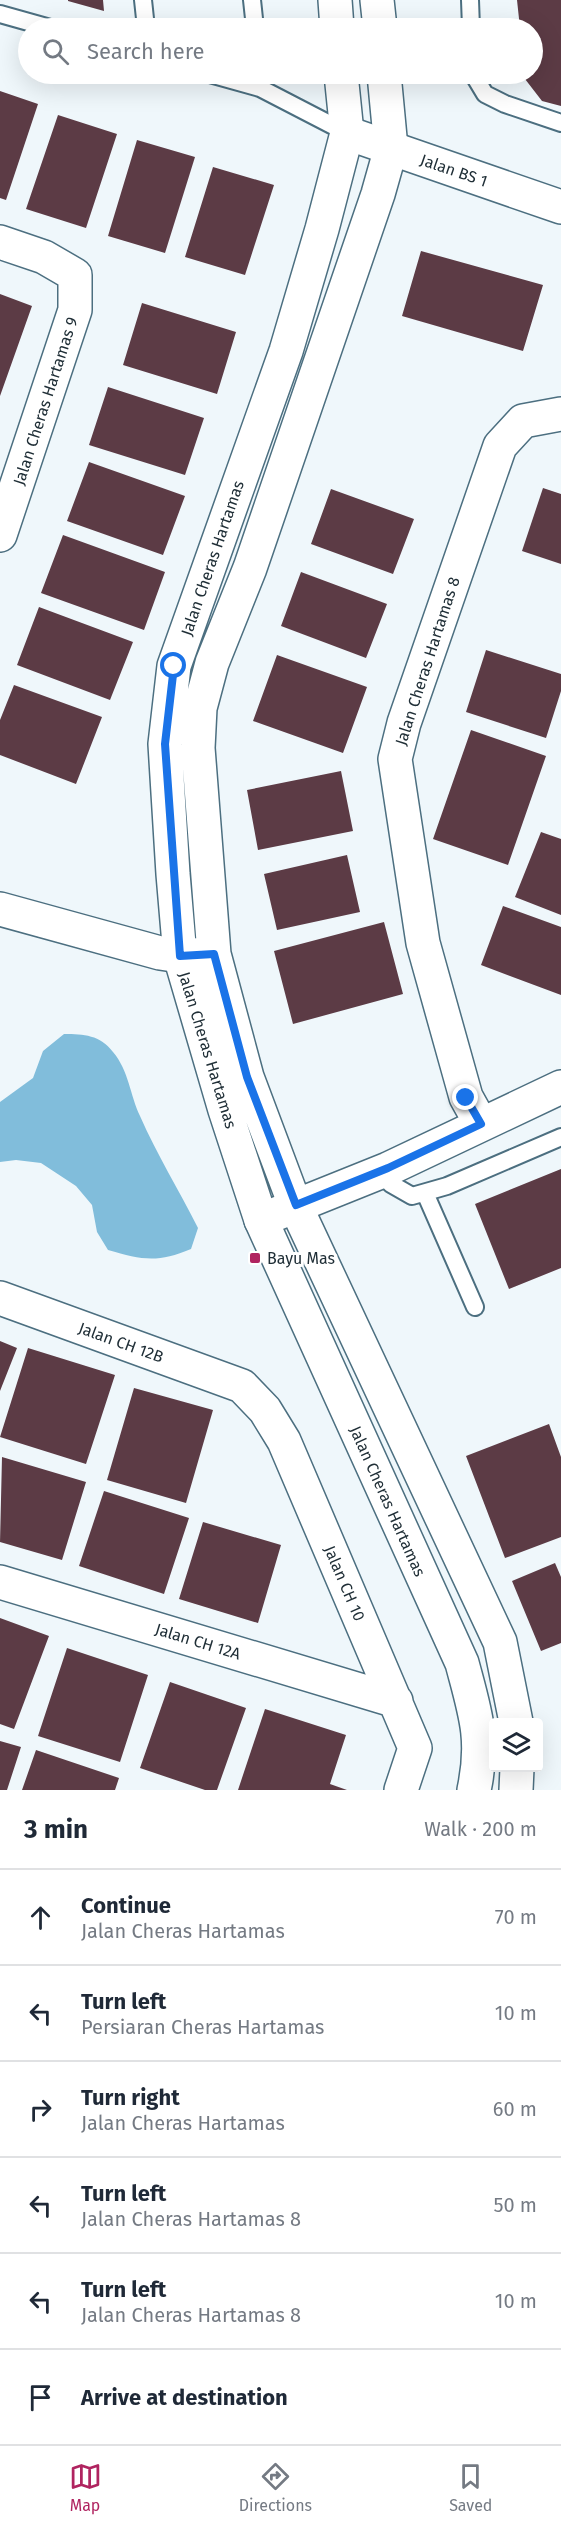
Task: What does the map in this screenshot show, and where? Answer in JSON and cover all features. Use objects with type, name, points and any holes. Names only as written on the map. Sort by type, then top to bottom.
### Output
[{"type":"street","points":[[334,0],[336,18]]},
{"type":"street","points":[[378,0],[379,18]]},
{"type":"street","name":"Jalan Cheras Hartamas","points":[[342,84],[347,133],[322,229],[286,351],[174,666],[165,744],[180,956],[261,1220],[462,1663],[480,1728],[479,1770],[474,1790]]},
{"type":"street","name":"Jalan Cheras Hartamas","points":[[385,84],[391,148],[378,194],[250,568],[212,663],[200,708],[198,748],[214,954],[247,1077],[296,1205],[500,1642],[515,1718]]},
{"type":"street","name":"Jalan BS 1","points":[[347,133],[561,207]]},
{"type":"street","name":"Jalan Cheras Hartamas 9","points":[[0,242],[44,257],[75,275],[75,310],[0,535]]},
{"type":"street","name":"Jalan Cheras Hartamas 8","points":[[481,1124],[466,1098],[423,943],[396,759],[404,723],[500,446],[523,421],[561,414]]},
{"type":"street","points":[[0,909],[132,946],[180,956],[214,954]]},
{"type":"street","points":[[261,1220],[379,1172],[561,1087]]},
{"type":"street","name":"Jalan CH 12B","points":[[0,1298],[242,1386]]},
{"type":"street","name":"Jalan CH 10","points":[[242,1386],[265,1410],[284,1442],[415,1748],[401,1790]]},
{"type":"street","name":"Jalan CH 12A","points":[[0,1582],[396,1701]]},
{"type":"street","points":[[516,1790],[517,1772]]},
{"type":"lane","points":[[143,0],[145,18]]},
{"type":"lane","points":[[252,0],[254,18]]},
{"type":"lane","points":[[470,0],[471,18]]},
{"type":"lane","points":[[0,14],[18,19]]},
{"type":"lane","points":[[265,84],[347,133]]},
{"type":"lane","points":[[479,84],[485,94],[505,104],[561,123]]},
{"type":"lane","points":[[379,1172],[391,1184],[412,1196],[425,1193],[561,1137]]},
{"type":"lane","points":[[425,1193],[474,1307]]},
{"type":"water","points":[[64,1034],[85,1035],[97,1039],[108,1046],[118,1059],[147,1130],[198,1228],[191,1249],[159,1258],[141,1258],[108,1250],[97,1232],[92,1205],[76,1186],[41,1163],[16,1160],[0,1162],[0,1102],[33,1078],[43,1051]]},
{"type":"building","points":[[103,0],[104,11],[68,1]]},
{"type":"building","points":[[517,0],[561,0],[561,106],[542,101],[529,84],[543,84],[543,18],[519,18]]},
{"type":"building","points":[[0,91],[38,104],[6,200],[0,198]]},
{"type":"building","points":[[58,115],[117,134],[86,228],[26,209]]},
{"type":"building","points":[[137,140],[195,157],[165,253],[108,236]]},
{"type":"building","points":[[213,167],[274,185],[245,275],[185,257]]},
{"type":"building","points":[[421,251],[543,285],[523,351],[402,316]]},
{"type":"building","points":[[0,294],[32,306],[0,396]]},
{"type":"building","points":[[142,303],[236,332],[217,394],[123,365]]},
{"type":"building","points":[[108,387],[204,418],[185,475],[89,445]]},
{"type":"building","points":[[89,462],[185,496],[163,555],[67,521]]},
{"type":"building","points":[[543,488],[561,494],[561,564],[522,551]]},
{"type":"building","points":[[331,489],[414,519],[393,574],[311,544]]},
{"type":"building","points":[[63,535],[165,572],[144,630],[41,593]]},
{"type":"building","points":[[301,572],[387,604],[366,658],[281,626]]},
{"type":"building","points":[[39,607],[133,642],[110,700],[17,665]]},
{"type":"building","points":[[486,650],[561,674],[561,691],[546,738],[466,712]]},
{"type":"building","points":[[277,655],[367,687],[343,753],[253,721]]},
{"type":"building","points":[[14,685],[102,717],[76,784],[0,755],[0,720]]},
{"type":"building","points":[[471,730],[546,756],[508,865],[433,839]]},
{"type":"building","points":[[341,771],[353,831],[258,850],[247,790]]},
{"type":"building","points":[[541,832],[561,839],[561,915],[515,897]]},
{"type":"building","points":[[347,855],[360,912],[277,930],[264,874]]},
{"type":"building","points":[[503,906],[561,927],[561,995],[481,965]]},
{"type":"building","points":[[384,922],[403,994],[293,1024],[274,951]]},
{"type":"building","points":[[561,1169],[561,1268],[509,1289],[475,1204]]},
{"type":"building","points":[[0,1341],[17,1348],[0,1391]]},
{"type":"building","points":[[28,1348],[115,1375],[86,1464],[0,1437]]},
{"type":"building","points":[[134,1388],[213,1410],[186,1503],[107,1480]]},
{"type":"building","points":[[549,1424],[561,1457],[561,1537],[505,1558],[466,1456]]},
{"type":"building","points":[[2,1457],[86,1482],[62,1560],[0,1542]]},
{"type":"building","points":[[104,1491],[189,1518],[164,1594],[79,1566]]},
{"type":"building","points":[[203,1522],[281,1545],[258,1623],[179,1599]]},
{"type":"building","points":[[555,1563],[561,1577],[561,1643],[541,1651],[512,1581]]},
{"type":"building","points":[[0,1618],[49,1636],[14,1729],[0,1724]]},
{"type":"building","points":[[67,1648],[148,1675],[120,1762],[38,1736]]},
{"type":"building","points":[[170,1682],[246,1708],[217,1790],[205,1790],[140,1768]]},
{"type":"building","points":[[265,1709],[346,1735],[330,1784],[347,1790],[238,1790]]},
{"type":"building","points":[[0,1741],[21,1747],[7,1790],[0,1790]]},
{"type":"building","points":[[36,1750],[119,1778],[115,1790],[22,1790]]},
{"type":"place","name":"Bayu Mas","points":[[255,1258]]},
{"type":"route","points":[[174,666],[165,744],[180,956],[214,954],[247,1077],[296,1205],[388,1168],[481,1124],[466,1098]]}]
